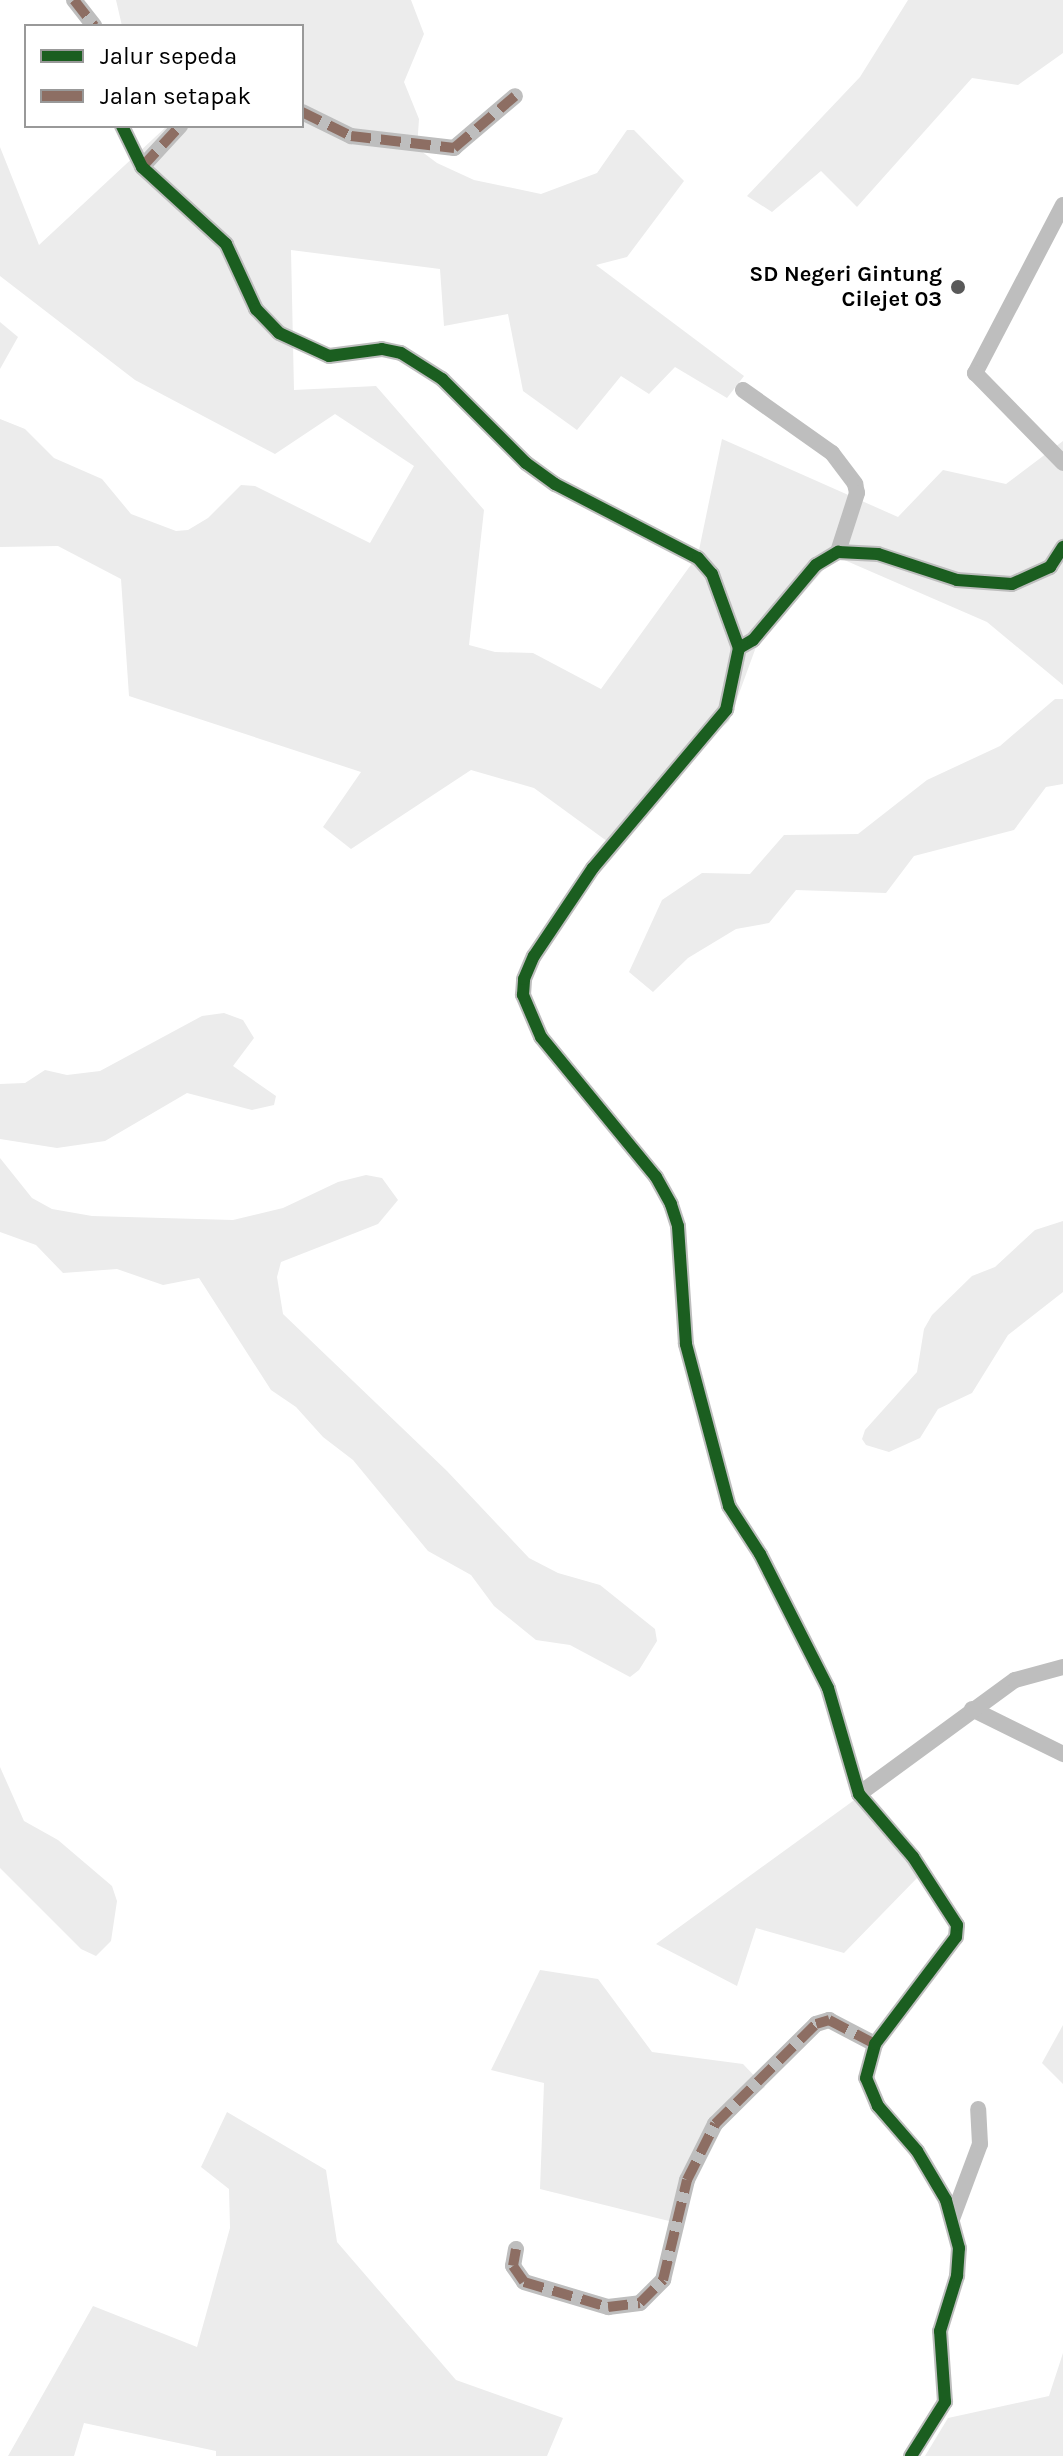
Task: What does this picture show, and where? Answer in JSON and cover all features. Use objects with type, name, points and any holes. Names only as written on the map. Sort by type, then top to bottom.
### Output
[{"type":"street","points":[[74,0],[92,24]]},
{"type":"street","points":[[304,113],[351,136],[454,148],[515,96]]},
{"type":"street","points":[[123,128],[142,167],[226,244],[256,309],[279,333],[329,356],[382,349],[401,353],[442,379],[526,463],[555,484],[698,558],[712,574],[739,648],[726,710],[593,868],[534,956],[523,995],[541,1037],[656,1177],[671,1204],[678,1226],[686,1344],[729,1506],[760,1554],[828,1688],[859,1794],[913,1857],[957,1925],[956,1937],[875,2044],[866,2078],[870,2092],[917,2151],[952,2219],[959,2260],[940,2331],[945,2402],[911,2456]]},
{"type":"street","points":[[142,167],[178,128]]},
{"type":"street","points":[[1063,205],[975,373],[1063,463]]},
{"type":"street","points":[[743,390],[832,453],[855,484],[857,493],[838,552]]},
{"type":"street","points":[[739,648],[753,640],[816,565],[838,552],[878,554],[957,580],[991,585],[1036,576],[1063,547]]},
{"type":"street","points":[[859,1794],[1015,1680],[1063,1667]]},
{"type":"street","points":[[972,1709],[1063,1754]]},
{"type":"street","points":[[516,2249],[513,2266],[524,2282],[608,2307],[640,2303],[663,2280],[687,2180],[715,2124],[816,2024],[829,2020],[875,2044]]},
{"type":"street","points":[[952,2219],[980,2144],[978,2109]]},
{"type":"shaded area","points":[[116,0],[411,0],[424,34],[404,82],[419,119],[417,148],[437,163],[474,180],[541,194],[597,173],[627,130],[634,130],[684,181],[627,257],[596,265],[744,376],[727,398],[675,367],[649,394],[621,376],[577,430],[523,391],[508,314],[444,326],[440,269],[291,250],[294,390],[376,386],[484,510],[469,645],[495,652],[533,653],[601,689],[698,555],[722,439],[898,517],[943,470],[1006,484],[1063,441],[1063,685],[987,622],[842,559],[825,568],[756,647],[729,721],[642,800],[615,847],[534,788],[471,770],[351,849],[323,827],[361,772],[129,696],[121,579],[58,546],[0,547],[0,419],[25,429],[54,458],[102,479],[131,514],[176,531],[188,530],[208,518],[241,485],[255,486],[370,543],[414,466],[335,414],[275,454],[135,380],[0,276],[0,147],[39,245],[165,128],[304,128],[304,24],[122,24]]},
{"type":"shaded area","points":[[908,0],[1063,0],[1063,53],[1018,85],[972,78],[857,207],[821,171],[772,212],[747,196],[860,77]]},
{"type":"shaded area","points":[[0,322],[18,337],[0,369]]},
{"type":"shaded area","points":[[1055,699],[1063,699],[1063,784],[1046,787],[1014,830],[914,856],[886,893],[796,890],[769,923],[736,929],[688,958],[653,992],[629,972],[662,900],[702,873],[750,874],[784,835],[858,834],[927,780],[1000,746]]},
{"type":"shaded area","points":[[224,1013],[243,1020],[254,1038],[233,1066],[276,1096],[274,1105],[252,1110],[187,1093],[105,1141],[57,1148],[0,1139],[0,1084],[25,1083],[45,1070],[67,1075],[100,1071],[202,1016]]},
{"type":"shaded area","points":[[0,1158],[32,1198],[52,1209],[92,1216],[233,1220],[283,1208],[338,1182],[366,1175],[382,1178],[398,1200],[378,1224],[281,1262],[277,1277],[283,1314],[447,1471],[529,1558],[558,1573],[600,1585],[655,1629],[657,1641],[639,1670],[630,1677],[570,1645],[536,1640],[494,1606],[471,1575],[428,1551],[353,1460],[323,1437],[296,1407],[271,1390],[199,1278],[163,1285],[117,1269],[63,1273],[36,1245],[0,1232]]},
{"type":"shaded area","points":[[1063,1221],[1063,1292],[1008,1335],[972,1393],[938,1409],[920,1438],[889,1452],[866,1445],[862,1439],[865,1430],[917,1372],[924,1329],[932,1315],[972,1276],[995,1267],[1035,1230]]},
{"type":"shaded area","points":[[0,1767],[24,1821],[58,1840],[112,1886],[117,1901],[111,1941],[96,1956],[81,1949],[0,1868]]},
{"type":"shaded area","points":[[864,1793],[918,1877],[844,1953],[756,1928],[737,1986],[656,1944]]},
{"type":"shaded area","points":[[540,1970],[598,1979],[652,2052],[743,2064],[765,2087],[705,2133],[673,2222],[540,2189],[544,2083],[491,2070]]},
{"type":"shaded area","points":[[1063,2025],[1063,2084],[1042,2063]]},
{"type":"shaded area","points":[[227,2112],[326,2170],[337,2242],[456,2380],[563,2418],[547,2456],[216,2456],[216,2451],[84,2423],[74,2456],[8,2456],[93,2306],[197,2347],[230,2228],[229,2189],[201,2167]]},
{"type":"shaded area","points":[[1063,2353],[1063,2456],[925,2456],[948,2418],[1049,2396]]},
{"type":"marked path","points":[[74,0],[92,24]]},
{"type":"marked path","points":[[304,113],[351,136],[454,148],[515,96]]},
{"type":"marked path","points":[[142,167],[178,128]]},
{"type":"marked path","points":[[516,2249],[513,2266],[524,2282],[608,2307],[640,2303],[663,2280],[687,2180],[715,2124],[816,2024],[829,2020],[875,2044]]},
{"type":"cycle path","points":[[123,128],[142,167],[226,244],[256,309],[279,333],[329,356],[382,349],[401,353],[442,379],[526,463],[555,484],[698,558],[712,574],[739,648]]},
{"type":"cycle path","points":[[911,2456],[945,2402],[940,2331],[957,2276],[959,2248],[946,2200],[917,2151],[878,2106],[866,2078],[875,2044],[956,1937],[957,1925],[913,1857],[859,1794],[828,1688],[760,1554],[729,1506],[686,1344],[678,1226],[671,1204],[656,1177],[541,1037],[523,995],[524,979],[534,956],[593,868],[726,710],[739,648],[753,640],[816,565],[838,552],[878,554],[957,580],[1012,584],[1050,567],[1063,547]]},
{"type":"place","name":"SD Negeri Gintung Cilejet 03","points":[[958,287]]}]
